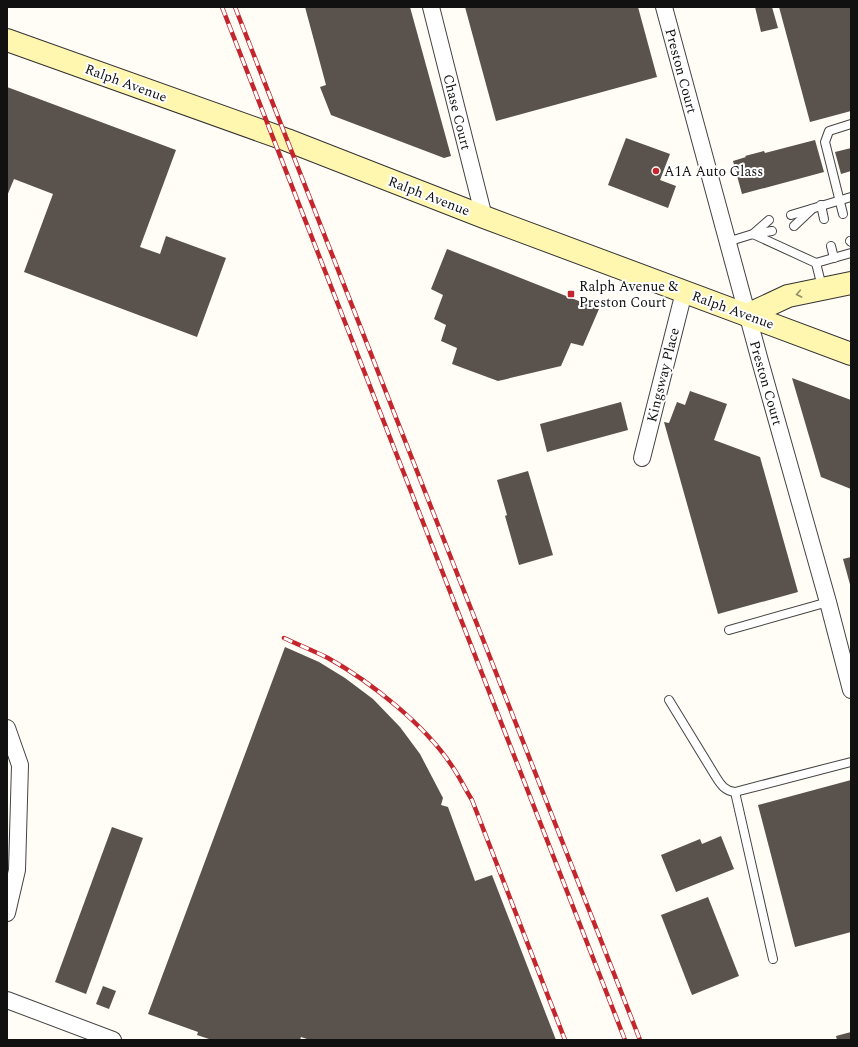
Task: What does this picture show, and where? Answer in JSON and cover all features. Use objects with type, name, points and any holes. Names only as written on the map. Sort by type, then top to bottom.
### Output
[{"type":"main road","name":"Ralph Avenue","points":[[7,40],[287,140],[484,217],[684,292],[747,315],[850,349]]},
{"type":"main road","points":[[747,315],[788,296],[851,283]]},
{"type":"street","name":"Chase Court","points":[[431,7],[484,217]]},
{"type":"street","name":"Preston Court","points":[[664,7],[727,242],[828,602],[851,690]]},
{"type":"street","name":"Kingsway Place","points":[[642,458],[684,292]]},
{"type":"street","points":[[7,728],[14,763],[17,870],[7,913]]},
{"type":"street","points":[[7,1000],[113,1040]]},
{"type":"lane","points":[[843,214],[825,142],[829,131],[851,124]]},
{"type":"lane","points":[[791,215],[851,197]]},
{"type":"lane","points":[[817,206],[824,219]]},
{"type":"lane","points":[[794,226],[817,206]]},
{"type":"lane","points":[[753,234],[769,220]]},
{"type":"lane","points":[[727,242],[753,234],[772,231]]},
{"type":"lane","points":[[753,234],[816,263],[851,253]]},
{"type":"lane","points":[[831,246],[834,258]]},
{"type":"lane","points":[[816,263],[822,289]]},
{"type":"lane","points":[[729,630],[828,602]]},
{"type":"lane","points":[[669,700],[721,785],[728,791],[734,792],[851,762]]},
{"type":"lane","points":[[734,792],[773,959]]},
{"type":"building","points":[[305,7],[410,7],[451,156],[444,158],[331,115],[320,87],[326,85]]},
{"type":"building","points":[[465,7],[638,7],[657,77],[496,121]]},
{"type":"building","points":[[755,7],[772,7],[778,28],[761,32]]},
{"type":"building","points":[[779,7],[851,7],[851,111],[810,122]]},
{"type":"building","points":[[7,87],[176,150],[140,247],[160,254],[166,236],[226,258],[197,337],[24,272],[53,194],[14,179],[7,196]]},
{"type":"building","points":[[626,138],[670,154],[660,180],[676,186],[668,208],[608,185]]},
{"type":"building","points":[[815,140],[824,172],[742,194],[733,161],[764,151],[765,153]]},
{"type":"building","points":[[851,148],[851,171],[841,174],[835,152]]},
{"type":"building","points":[[447,249],[599,309],[583,346],[571,343],[561,366],[498,381],[452,364],[457,348],[441,341],[446,325],[434,319],[443,295],[431,289]]},
{"type":"building","points":[[792,378],[851,400],[851,489],[821,477]]},
{"type":"building","points":[[690,391],[727,404],[714,440],[760,457],[798,592],[718,614],[664,422],[669,423],[677,402],[685,405]]},
{"type":"building","points":[[621,402],[628,430],[547,452],[540,424]]},
{"type":"building","points":[[528,471],[553,555],[519,565],[505,516],[507,515],[497,480]]},
{"type":"building","points":[[851,557],[851,588],[843,559]]},
{"type":"building","points":[[285,647],[319,662],[345,678],[373,699],[400,727],[420,754],[443,798],[441,805],[448,807],[475,881],[492,875],[556,1040],[310,1040],[301,1037],[300,1040],[212,1040],[197,1035],[198,1032],[148,1014]]},
{"type":"building","points":[[851,780],[851,932],[795,947],[758,805]]},
{"type":"building","points":[[112,827],[143,838],[86,994],[55,982]]},
{"type":"building","points":[[721,836],[734,869],[676,892],[661,855],[700,839],[702,844]]},
{"type":"building","points":[[708,897],[739,976],[692,995],[661,915]]},
{"type":"building","points":[[103,986],[116,991],[109,1009],[96,1004]]},
{"type":"building","points":[[851,1032],[851,1040],[837,1040],[836,1036]]},
{"type":"railway","points":[[222,7],[625,1040]]},
{"type":"railway","points":[[235,7],[640,1040]]},
{"type":"railway","points":[[284,638],[328,658],[362,679],[412,720],[441,751],[452,766],[472,800],[565,1040]]},
{"type":"place","name":"A1A Auto Glass","points":[[656,171]]},
{"type":"place","name":"Ralph Avenue & Preston Court","points":[[571,294]]}]
